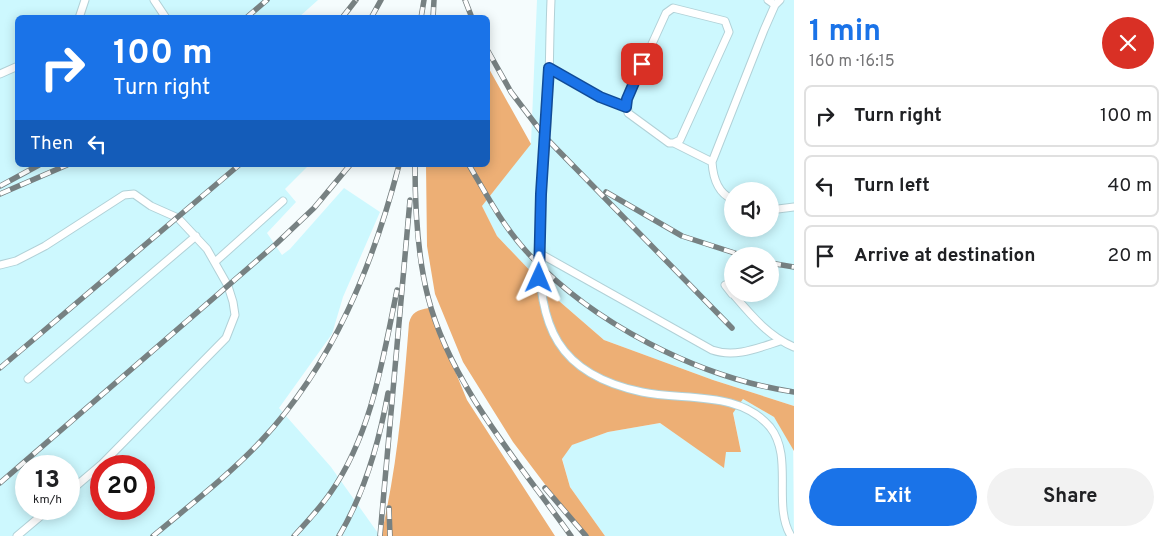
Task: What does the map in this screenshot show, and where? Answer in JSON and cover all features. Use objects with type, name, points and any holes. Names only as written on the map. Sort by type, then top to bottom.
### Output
[{"type":"lane","points":[[80,15],[85,0]]},
{"type":"lane","points":[[154,0],[164,15]]},
{"type":"lane","points":[[551,0],[549,68],[541,194],[539,278],[546,317],[556,340],[579,366],[611,384],[643,393],[724,400],[752,412],[766,422],[776,436],[782,452],[785,520],[791,536]]},
{"type":"lane","points":[[724,193],[713,175],[712,162],[777,3],[768,0]]},
{"type":"lane","points":[[674,143],[680,140],[729,32],[725,21],[681,8],[673,8],[666,13],[627,99],[626,107],[628,113],[669,143],[674,143],[712,162]]},
{"type":"lane","points":[[0,74],[15,67]]},
{"type":"lane","points":[[549,68],[600,97],[626,107]]},
{"type":"lane","points":[[0,265],[16,261],[45,246],[124,195],[134,194],[141,196],[151,206],[178,218],[196,236],[215,262],[228,286],[235,315],[226,338],[102,464],[80,483]]},
{"type":"lane","points":[[215,262],[282,201]]},
{"type":"lane","points":[[779,209],[794,207]]},
{"type":"lane","points":[[28,379],[196,236]]},
{"type":"lane","points":[[539,253],[712,350],[722,353],[744,352],[780,341]]},
{"type":"lane","points":[[740,302],[764,329],[780,341],[794,347]]},
{"type":"lane","points":[[17,536],[36,520]]},
{"type":"shaded area","points":[[0,0],[318,0],[301,15],[15,15],[15,167],[307,167],[285,189],[296,202],[267,233],[282,255],[290,249],[344,188],[380,212],[343,297],[332,334],[279,408],[331,467],[380,536],[0,536]]},
{"type":"shaded area","points":[[537,0],[794,0],[794,406],[713,380],[604,340],[559,301],[497,236],[482,206],[531,143]]},
{"type":"shaded area","points":[[490,71],[531,144],[482,206],[497,236],[559,301],[604,340],[713,380],[794,406],[794,451],[774,417],[743,399],[733,413],[741,452],[726,452],[724,468],[660,423],[608,432],[572,445],[562,459],[570,487],[605,536],[584,536],[513,442],[463,362],[435,294],[427,246],[426,167],[490,167]]},
{"type":"shaded area","points":[[429,308],[467,400],[555,536],[381,536],[396,456],[409,323],[416,312]]},
{"type":"shaded area","points":[[743,399],[774,417],[793,448],[794,536],[605,536],[570,487],[562,458],[571,445],[608,432],[660,423],[724,467],[725,452],[741,452],[733,412]]},
{"type":"railway","points":[[250,15],[267,0]]},
{"type":"railway","points":[[344,15],[356,0]]},
{"type":"railway","points":[[373,15],[381,0]]},
{"type":"railway","points":[[422,15],[424,0]]},
{"type":"railway","points":[[433,15],[434,0]]},
{"type":"railway","points":[[465,0],[471,15]]},
{"type":"railway","points":[[490,55],[511,92],[546,138],[732,328]]},
{"type":"railway","points":[[0,186],[35,167]]},
{"type":"railway","points":[[0,194],[62,167]]},
{"type":"railway","points":[[0,368],[237,167]]},
{"type":"railway","points":[[0,483],[276,244],[314,208],[348,167]]},
{"type":"railway","points":[[153,536],[249,454],[287,411],[309,379],[347,312],[363,276],[377,239],[398,167]]},
{"type":"railway","points":[[415,167],[416,215],[421,264],[428,297],[438,329],[452,361],[488,422],[571,536]]},
{"type":"railway","points":[[470,167],[495,210],[526,251],[552,277],[614,324],[685,360],[721,374],[758,385],[794,392]]},
{"type":"railway","points":[[606,192],[682,236],[724,250]]},
{"type":"railway","points":[[380,536],[410,200]]},
{"type":"railway","points":[[779,264],[794,267]]},
{"type":"railway","points":[[294,536],[331,492],[357,445],[381,368],[397,290]]},
{"type":"railway","points":[[339,536],[364,485],[380,430],[388,393]]},
{"type":"railway","points":[[545,488],[586,536]]},
{"type":"railway","points":[[389,508],[390,536]]},
{"type":"route","points":[[539,278],[541,194],[549,68],[600,97],[626,107],[627,99],[642,64]]}]
